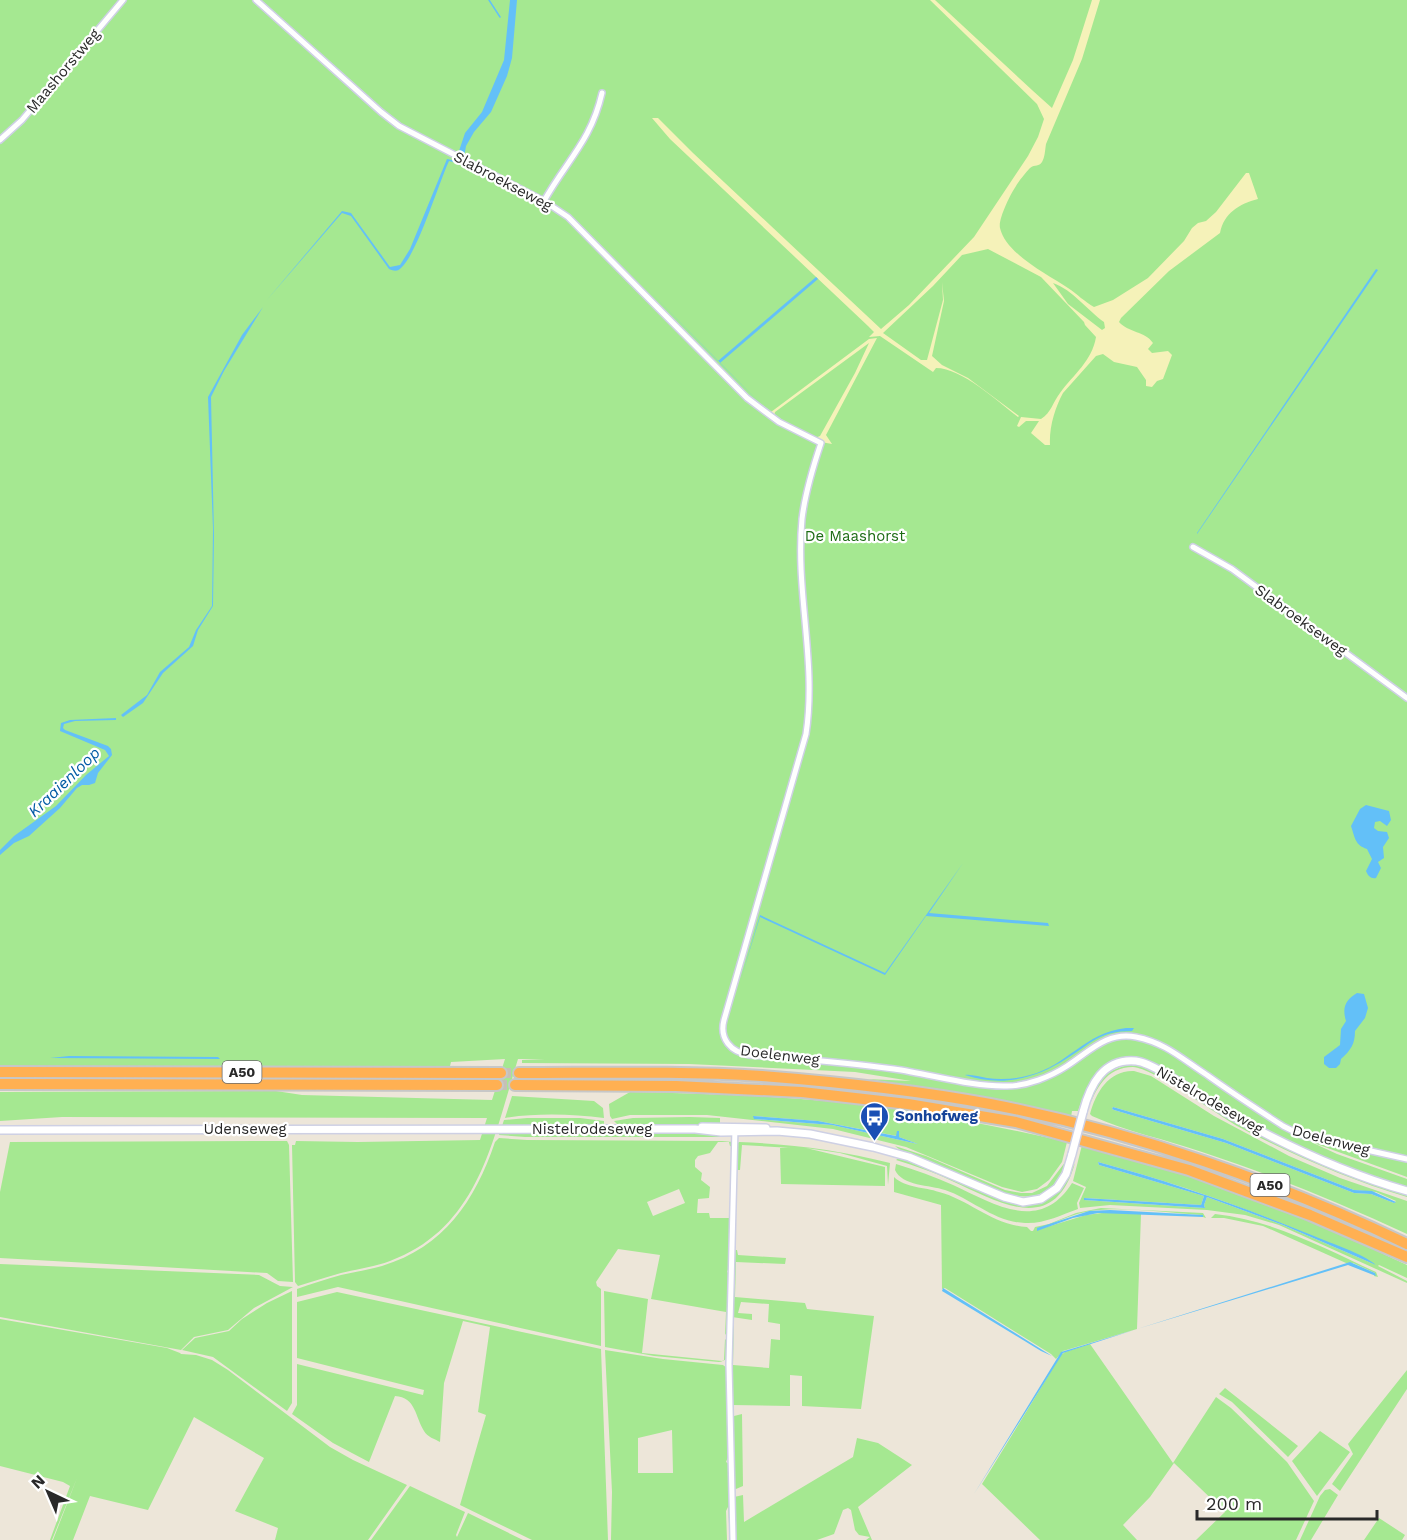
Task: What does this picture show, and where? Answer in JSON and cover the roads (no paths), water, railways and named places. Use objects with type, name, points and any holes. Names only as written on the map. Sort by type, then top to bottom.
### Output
[{"type":"highway","name":"A50","points":[[0,1072],[501,1073]]},
{"type":"highway","name":"A50","points":[[519,1073],[760,1076],[867,1086],[989,1104],[1052,1118],[1201,1161],[1300,1197],[1407,1244]]},
{"type":"highway","name":"A50","points":[[0,1084],[497,1085]]},
{"type":"highway","name":"A50","points":[[515,1085],[676,1086],[802,1092],[897,1103],[1016,1122],[1189,1170],[1301,1211],[1407,1257]]},
{"type":"street","name":"Maashorstweg","points":[[0,140],[22,120],[123,0]]},
{"type":"street","name":"Slabroekseweg","points":[[256,0],[399,126],[544,201],[580,228],[753,404],[779,422],[821,443]]},
{"type":"street","points":[[544,201],[587,136],[598,111],[602,93]]},
{"type":"street","name":"Doelenweg","points":[[821,443],[802,519],[801,559],[811,688],[807,734],[724,1020],[723,1034],[729,1046],[742,1054],[896,1069],[987,1085],[1008,1086],[1037,1080],[1054,1073],[1106,1040],[1120,1036],[1133,1036],[1160,1043],[1273,1120],[1301,1135],[1407,1159]]},
{"type":"street","name":"Slabroekseweg","points":[[1192,546],[1232,568],[1407,698]]},
{"type":"street","name":"Nistelrodeseweg","points":[[490,1129],[695,1129],[702,1127],[769,1129],[810,1134],[909,1157],[1004,1197],[1023,1202],[1041,1199],[1057,1188],[1066,1174],[1093,1083],[1105,1069],[1122,1062],[1138,1061],[1158,1070],[1227,1113],[1302,1151],[1336,1166],[1407,1191]]},
{"type":"street","name":"Udenseweg","points":[[0,1130],[490,1129]]},
{"type":"street","points":[[733,1540],[729,1364],[735,1129]]},
{"type":"water","points":[[510,0],[517,0],[512,58],[507,76],[491,112],[474,132],[466,146],[464,158],[459,151],[465,133],[482,112],[504,60]]},
{"type":"water","points":[[447,159],[462,162],[460,164],[449,161],[414,249],[400,269],[395,271],[389,269],[351,216],[342,213],[266,301],[342,211],[351,213],[390,267],[400,265],[410,249]]},
{"type":"water","points":[[1376,269],[1378,270],[1197,534],[1197,533]]},
{"type":"water","points":[[816,277],[818,279],[720,363],[718,361]]},
{"type":"water","points":[[263,307],[211,397],[214,535],[213,606],[198,630],[193,646],[163,673],[143,703],[123,717],[121,715],[147,695],[160,672],[189,647],[196,630],[212,606],[213,529],[208,397],[242,335]]},
{"type":"water","points":[[116,718],[116,720],[75,721],[64,724],[65,730],[108,746],[112,755],[98,773],[95,783],[77,788],[60,808],[29,836],[14,843],[0,855],[0,850],[14,836],[56,806],[86,775],[109,756],[105,750],[60,731],[61,723],[70,720]]},
{"type":"water","points":[[1366,805],[1389,811],[1391,820],[1387,826],[1380,821],[1375,822],[1374,828],[1387,832],[1389,838],[1383,847],[1384,858],[1378,862],[1381,868],[1376,878],[1371,878],[1366,871],[1372,859],[1367,849],[1356,840],[1351,826],[1360,809]]},
{"type":"water","points":[[963,863],[929,913],[1048,923],[1049,926],[926,916],[885,975],[760,917],[740,982],[760,915],[885,973]]},
{"type":"water","points":[[1357,993],[1364,994],[1368,1008],[1365,1018],[1355,1031],[1352,1046],[1341,1059],[1340,1064],[1336,1068],[1329,1068],[1324,1064],[1324,1057],[1340,1045],[1341,1029],[1346,1021],[1344,1012],[1346,1005]]},
{"type":"water","points":[[1134,1028],[1132,1031],[1103,1036],[1054,1066],[1030,1076],[1017,1079],[992,1080],[965,1075],[1003,1079],[1030,1075],[1055,1064],[1099,1036]]},
{"type":"water","points":[[69,1056],[218,1057],[220,1059],[50,1058]]},
{"type":"water","points":[[1113,1107],[1223,1139],[1354,1190],[1372,1191],[1396,1202],[1371,1194],[1354,1193],[1226,1143],[1114,1110]]},
{"type":"water","points":[[753,1116],[818,1121],[896,1136],[899,1131],[899,1137],[918,1144],[832,1125],[754,1119]]},
{"type":"water","points":[[1098,1162],[1153,1178],[1288,1225],[1346,1249],[1376,1265],[1283,1225],[1207,1197],[1205,1208],[1084,1200],[1084,1198],[1201,1205],[1204,1196],[1099,1165]]},
{"type":"water","points":[[1089,1211],[1203,1215],[1203,1217],[1098,1213],[1073,1218],[1037,1231],[1037,1228]]},
{"type":"water","points":[[1350,1262],[1375,1273],[1376,1276],[1348,1265],[1137,1329]]},
{"type":"water","points":[[943,1288],[1052,1356],[942,1291]]},
{"type":"water","points":[[1134,1330],[1063,1353],[974,1494],[1061,1352]]},
{"type":"waterway","points":[[489,0],[500,17]]},
{"type":"tunnel","points":[[501,1073],[519,1073]]},
{"type":"tunnel","points":[[497,1085],[515,1085]]},
{"type":"place","name":"Sonhofweg","points":[[874,1142]]},
{"type":"park label","name":"De Maashorst","points":[[855,536]]},
{"type":"water label","name":"Kraaienloop","points":[[64,782]]}]
